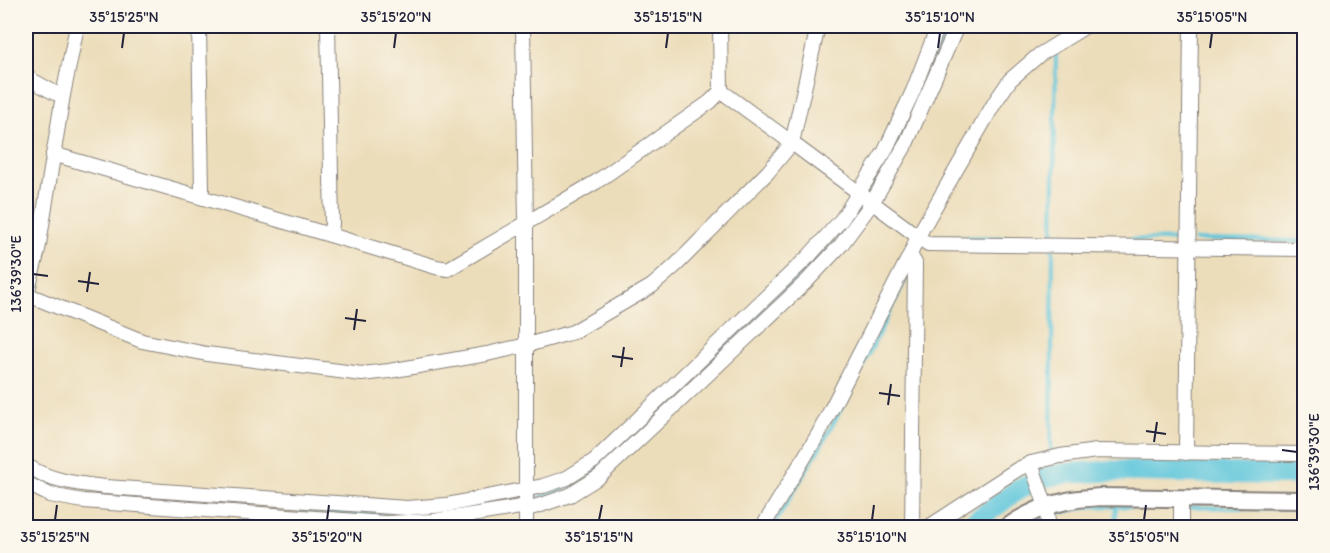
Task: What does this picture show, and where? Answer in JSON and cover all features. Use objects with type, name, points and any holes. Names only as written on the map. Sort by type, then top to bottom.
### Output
[{"type":"street","points":[[77,26],[63,95],[38,250],[26,296],[142,341],[207,354],[362,374],[527,345],[573,332],[652,286],[676,265],[768,172],[792,143],[818,26]]},
{"type":"street","points":[[199,26],[202,189],[200,196]]},
{"type":"street","points":[[328,26],[332,224],[330,235]]},
{"type":"street","points":[[523,26],[527,345],[526,528]]},
{"type":"street","points":[[53,154],[436,267],[448,268],[596,182],[710,102],[721,91],[720,26]]},
{"type":"street","points":[[26,465],[65,482],[106,488],[407,508],[527,500],[544,504],[570,495],[599,477],[808,280],[841,245],[866,198],[938,26]]},
{"type":"street","points":[[26,483],[50,495],[83,501],[384,523],[434,521],[527,500],[543,486],[567,478],[594,461],[809,256],[842,219],[866,198],[906,144],[957,26]]},
{"type":"street","points":[[762,528],[819,433],[918,236],[994,102],[1010,80],[1039,55],[1086,26]]},
{"type":"street","points":[[1186,453],[1191,26]]},
{"type":"street","points":[[26,77],[63,95]]},
{"type":"street","points":[[721,91],[928,244],[1305,249]]},
{"type":"street","points":[[910,255],[915,263],[912,528]]},
{"type":"street","points":[[927,528],[1018,469],[1060,456],[1097,451],[1305,454]]},
{"type":"street","points":[[1032,466],[1044,503],[1048,528]]},
{"type":"street","points":[[1006,528],[1044,503],[1101,497],[1305,500]]},
{"type":"street","points":[[1181,528],[1182,498]]},
{"type":"waterway","points":[[849,220],[868,194],[901,137],[949,26]]},
{"type":"waterway","points":[[1053,239],[1056,54]]},
{"type":"waterway","points":[[530,499],[567,487],[600,465],[804,271],[845,225]]},
{"type":"waterway","points":[[934,237],[1183,240]]},
{"type":"waterway","points":[[1195,240],[1304,241]]},
{"type":"waterway","points":[[1051,450],[1053,250]]},
{"type":"waterway","points":[[772,528],[847,398],[905,280]]},
{"type":"waterway","points":[[966,528],[1020,488],[1045,477],[1069,473],[1115,471],[1304,475]]},
{"type":"waterway","points":[[26,474],[57,489],[75,493]]},
{"type":"waterway","points":[[1055,513],[1092,506],[1176,507]]},
{"type":"waterway","points":[[1115,528],[1116,506]]},
{"type":"waterway","points":[[1189,507],[1304,509]]},
{"type":"waterway","points":[[298,510],[395,516]]},
{"type":"waterway","points":[[1023,528],[1042,518],[1043,520]]}]
